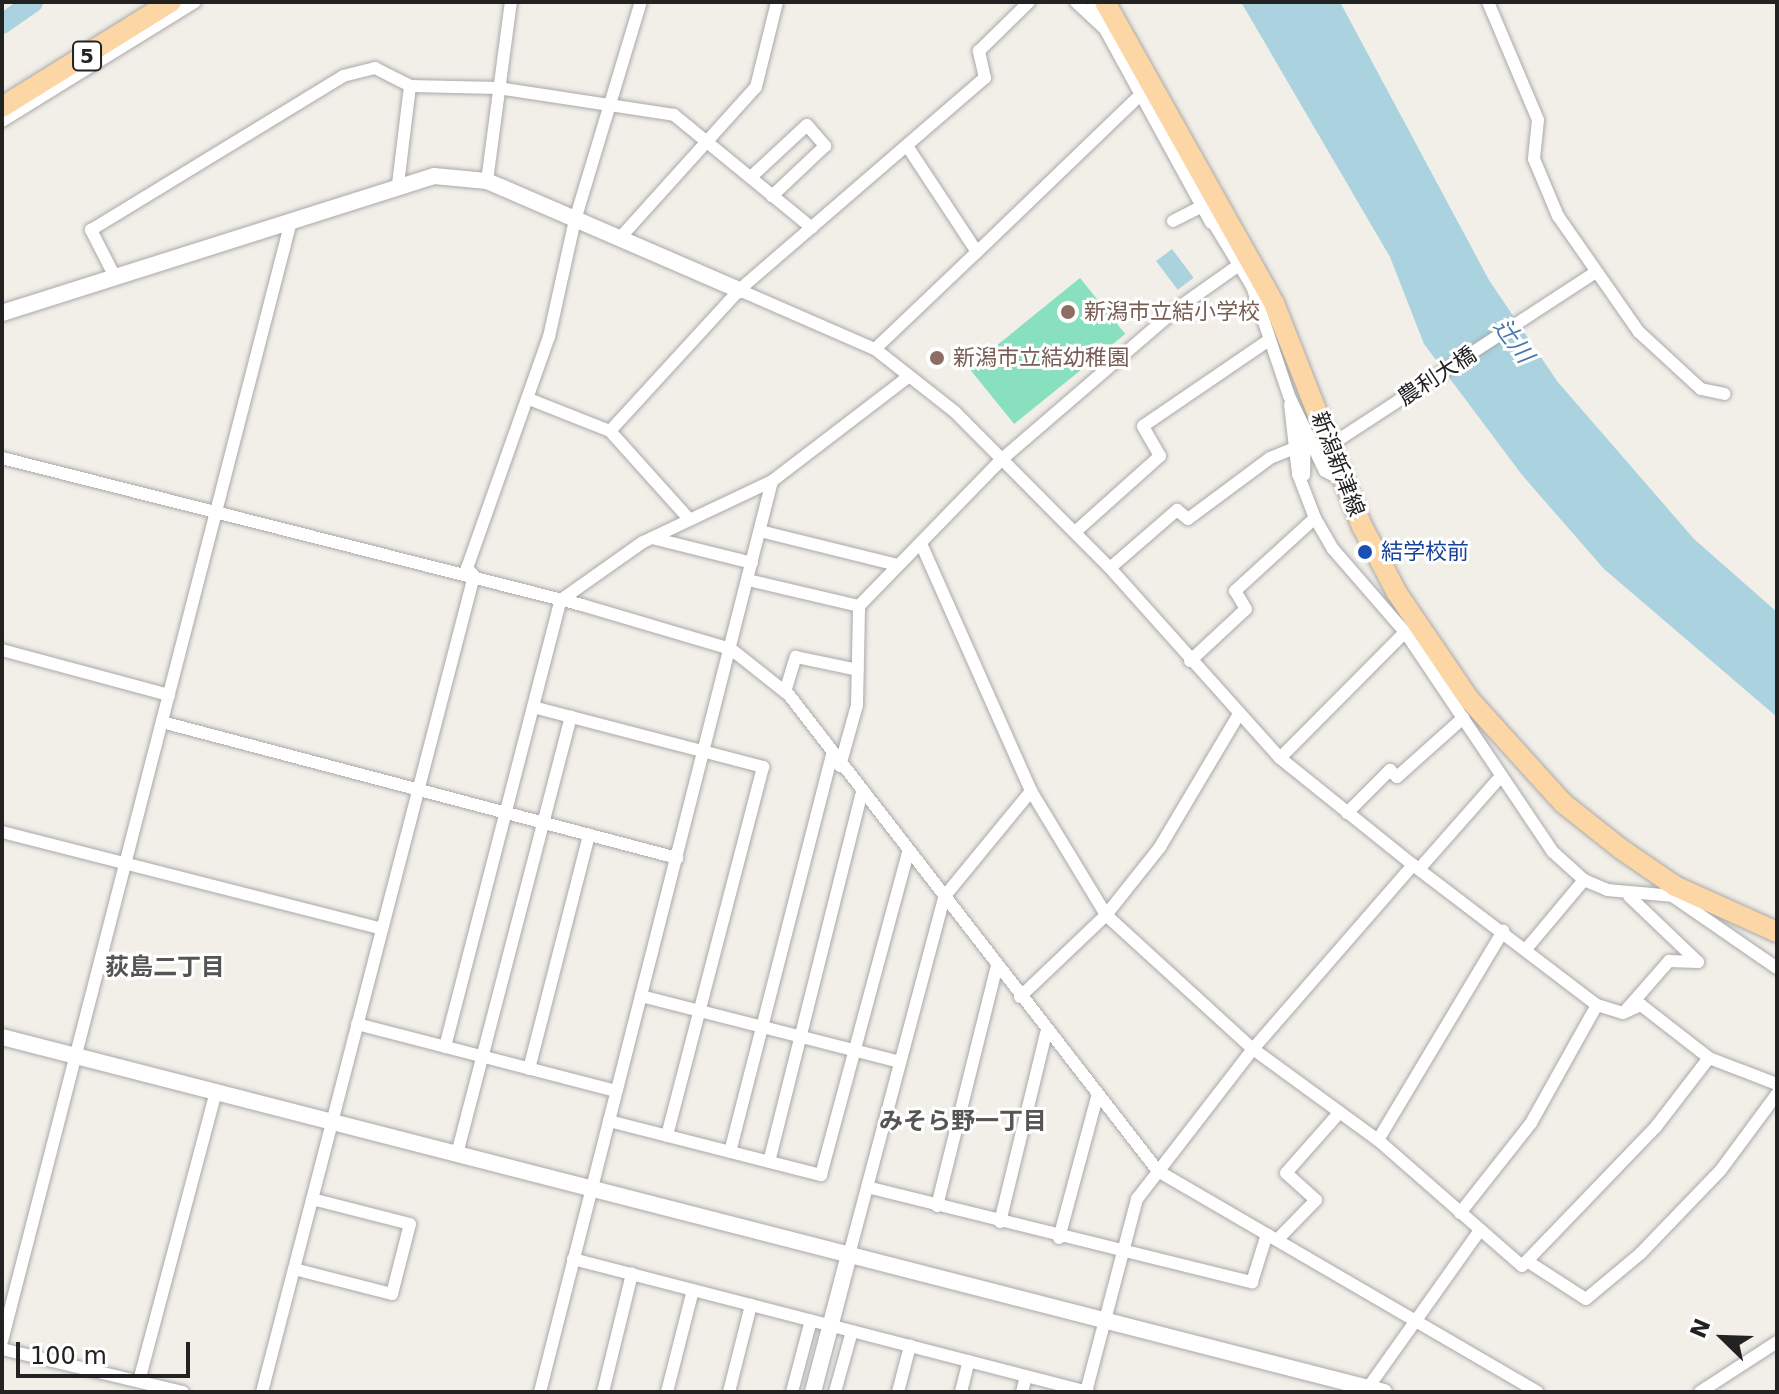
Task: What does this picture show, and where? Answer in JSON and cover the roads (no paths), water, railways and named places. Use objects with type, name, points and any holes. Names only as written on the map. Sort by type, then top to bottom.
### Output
[{"type":"main road","name":"5","points":[[2,107],[171,2]]},
{"type":"main road","name":"新潟新津線","points":[[1105,2],[1208,205],[1274,303],[1340,479],[1397,593],[1511,752],[1621,849],[1703,901],[1777,932]]},
{"type":"street","points":[[2,121],[195,2]]},
{"type":"street","points":[[487,181],[511,2]]},
{"type":"street","points":[[474,576],[467,568],[479,526],[529,399],[575,220],[641,2]]},
{"type":"street","points":[[619,239],[704,140],[756,87],[777,2]]},
{"type":"street","points":[[610,431],[739,290],[985,78],[979,51],[1029,2]]},
{"type":"street","points":[[1076,2],[1105,29]]},
{"type":"street","points":[[1093,2],[1105,29],[1208,205],[1211,219],[1252,286],[1289,396],[1325,471],[1340,479]]},
{"type":"street","points":[[1488,2],[1538,120],[1534,159],[1558,216],[1593,274],[1677,370],[1701,389],[1724,394]]},
{"type":"street","points":[[114,275],[91,230],[119,210],[343,76],[375,68],[410,86],[498,88],[674,115],[812,228]]},
{"type":"street","points":[[398,184],[410,86]]},
{"type":"street","points":[[875,349],[1143,92]]},
{"type":"street","points":[[751,177],[807,125],[825,146],[772,196]]},
{"type":"street","points":[[907,146],[977,252]]},
{"type":"street","points":[[2,313],[398,184],[434,176],[487,181],[875,349],[1001,460],[1075,532],[1280,758],[1347,813],[1527,948],[1597,1005],[1623,1013],[1641,1005],[1709,1058],[1777,1084]]},
{"type":"street","points":[[1173,221],[1208,205]]},
{"type":"street","points":[[2,1341],[291,221]]},
{"type":"street","points":[[840,766],[857,705],[859,606],[897,565],[922,546],[1001,460],[1178,308],[1239,265]]},
{"type":"street","name":"農利大橋","points":[[1329,446],[1593,274]]},
{"type":"street","points":[[1252,286],[1274,303]]},
{"type":"street","points":[[1075,532],[1160,456],[1143,426],[1269,340]]},
{"type":"street","points":[[445,1047],[561,600],[652,538],[772,481],[908,377]]},
{"type":"street","points":[[1289,396],[1304,498],[1315,518],[1333,549],[1405,632],[1501,776],[1522,814],[1584,880],[1629,896],[1672,895],[1703,901]]},
{"type":"street","points":[[529,399],[610,431],[689,519]]},
{"type":"street","points":[[1304,498],[1305,424]]},
{"type":"street","points":[[1110,568],[1177,510],[1188,519],[1270,458],[1295,448]]},
{"type":"street","points":[[2,458],[474,576],[731,649],[785,692],[996,969],[1158,1171],[1537,1392]]},
{"type":"street","points":[[540,1392],[772,481]]},
{"type":"street","points":[[1190,661],[1246,609],[1235,591],[1315,518]]},
{"type":"street","points":[[760,531],[897,565]]},
{"type":"street","points":[[652,538],[752,563]]},
{"type":"street","points":[[922,546],[1031,791],[1106,915],[1253,1049],[1378,1140],[1522,1266],[1655,1128],[1709,1058]]},
{"type":"street","points":[[262,1392],[474,576]]},
{"type":"street","points":[[748,580],[859,606]]},
{"type":"street","points":[[1280,758],[1405,632]]},
{"type":"street","points":[[2,650],[169,695]]},
{"type":"street","points":[[785,692],[796,657],[858,670]]},
{"type":"street","points":[[533,707],[763,767],[667,1136]]},
{"type":"street","points":[[1020,997],[1106,915],[1160,847],[1239,714]]},
{"type":"street","points":[[457,1154],[571,717]]},
{"type":"street","points":[[1347,813],[1390,770],[1397,777],[1463,718]]},
{"type":"street","points":[[162,722],[677,858]]},
{"type":"street","points":[[730,1152],[832,754]]},
{"type":"street","points":[[573,1259],[1087,1392],[1120,1254],[1137,1199],[1253,1049],[1501,776]]},
{"type":"street","points":[[813,1392],[944,897],[1031,791]]},
{"type":"street","points":[[769,1162],[861,795]]},
{"type":"street","points":[[2,832],[126,861],[382,929]]},
{"type":"street","points":[[529,1069],[589,835]]},
{"type":"street","points":[[609,1121],[821,1175],[908,853]]},
{"type":"street","points":[[1527,948],[1584,880]]},
{"type":"street","points":[[1672,895],[1777,968]]},
{"type":"street","points":[[1623,1013],[1669,961],[1698,962],[1629,896]]},
{"type":"street","points":[[1378,1140],[1503,931]]},
{"type":"street","points":[[937,1206],[996,969]]},
{"type":"street","points":[[641,996],[900,1062]]},
{"type":"street","points":[[1460,1213],[1531,1123],[1597,1005]]},
{"type":"street","points":[[357,1024],[617,1091]]},
{"type":"street","points":[[1000,1222],[1046,1033]]},
{"type":"street","points":[[2,1037],[1366,1390],[1384,1392]]},
{"type":"street","points":[[139,1381],[216,1092]]},
{"type":"street","points":[[1527,1261],[1586,1299],[1640,1254],[1720,1171],[1777,1094]]},
{"type":"street","points":[[1059,1238],[1097,1097]]},
{"type":"street","points":[[867,1187],[1120,1254],[1252,1282],[1272,1237],[1316,1200],[1286,1173],[1340,1112]]},
{"type":"street","points":[[294,1269],[392,1294],[410,1224],[312,1199]]},
{"type":"street","points":[[1366,1390],[1480,1230]]},
{"type":"street","points":[[603,1392],[632,1274]]},
{"type":"street","points":[[667,1392],[693,1290]]},
{"type":"street","points":[[729,1392],[751,1305]]},
{"type":"street","points":[[792,1392],[811,1320]]},
{"type":"street","points":[[835,1392],[852,1331]]},
{"type":"street","points":[[1700,1392],[1777,1342]]},
{"type":"street","points":[[898,1392],[910,1346]]},
{"type":"street","points":[[2,1349],[183,1392]]},
{"type":"street","points":[[961,1392],[969,1361]]},
{"type":"street","points":[[1022,1392],[1026,1376]]},
{"type":"water","name":"辻川","points":[[1241,2],[1340,2],[1489,280],[1557,381],[1694,539],[1777,612],[1777,717],[1604,569],[1522,475],[1424,344],[1390,257]]},
{"type":"water","points":[[1172,249],[1194,278],[1178,290],[1156,261]]},
{"type":"waterway","points":[[2,24],[33,2]]},
{"type":"place","name":"新潟市立結小学校","points":[[1068,312]]},
{"type":"place","name":"新潟市立結幼稚園","points":[[937,358]]},
{"type":"place","name":"結学校前","points":[[1365,552]]},
{"type":"district","name":"荻島二丁目","points":[[165,968]]},
{"type":"district","name":"みそら野一丁目","points":[[963,1122]]}]
